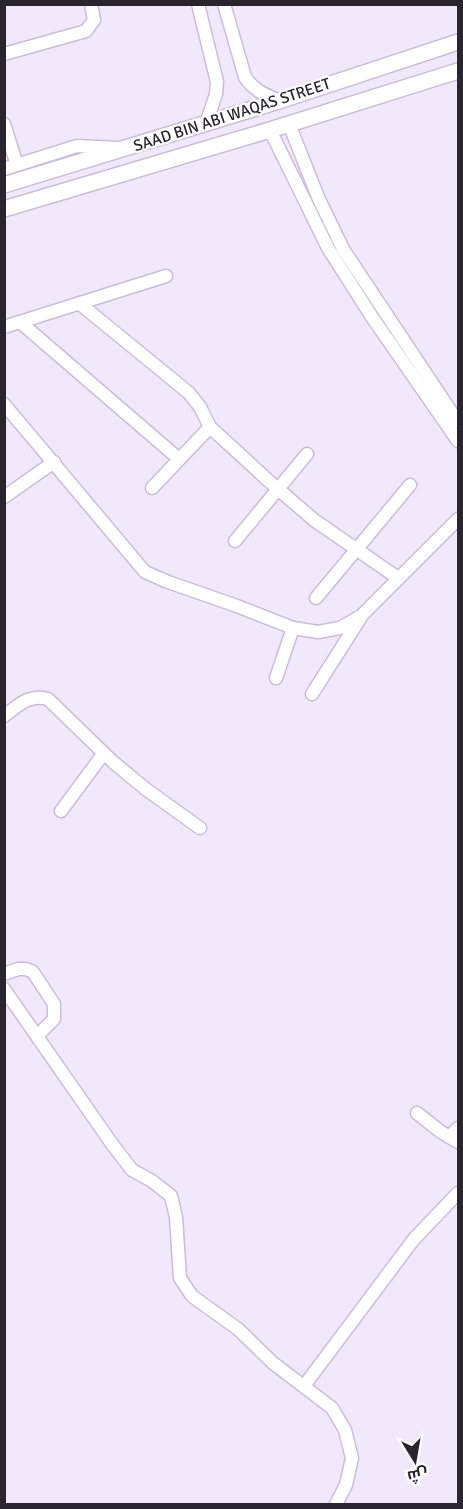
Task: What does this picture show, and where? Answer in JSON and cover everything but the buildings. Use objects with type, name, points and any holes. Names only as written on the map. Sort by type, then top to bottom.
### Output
[{"type":"main road","name":"SAAD BIN ABI WAQAS STREET","points":[[4,185],[128,149],[459,42]]},
{"type":"main road","name":"SAAD BIN ABI WAQAS STREET","points":[[4,209],[459,71]]},
{"type":"street","points":[[4,54],[86,31],[94,20],[91,4]]},
{"type":"street","points":[[198,4],[217,82],[216,94],[206,124]]},
{"type":"street","points":[[224,4],[245,77],[250,85],[279,101]]},
{"type":"street","points":[[4,124],[17,165]]},
{"type":"street","points":[[289,124],[308,173],[343,249],[459,422]]},
{"type":"street","points":[[270,130],[328,248],[372,317],[459,441]]},
{"type":"street","points":[[4,169],[77,146],[128,149]]},
{"type":"street","points":[[294,178],[308,173]]},
{"type":"street","points":[[4,327],[166,276]]},
{"type":"street","points":[[79,303],[189,393],[200,406],[210,427],[278,489],[314,520],[398,578]]},
{"type":"street","points":[[20,322],[179,459]]},
{"type":"street","points":[[4,404],[9,417],[54,462],[145,572],[293,628],[318,632],[340,628],[361,616]]},
{"type":"street","points":[[152,488],[210,427]]},
{"type":"street","points":[[235,540],[307,454]]},
{"type":"street","points":[[4,497],[54,462]]},
{"type":"street","points":[[316,598],[410,485]]},
{"type":"street","points":[[312,694],[361,616],[459,519]]},
{"type":"street","points":[[276,678],[293,628]]},
{"type":"street","points":[[4,716],[37,696],[48,699],[104,753],[147,790],[200,828]]},
{"type":"street","points":[[61,811],[104,753]]},
{"type":"street","points":[[4,974],[18,969],[33,972],[54,1004],[54,1019],[37,1036]]},
{"type":"street","points":[[4,989],[132,1170],[152,1181],[171,1196],[176,1217],[180,1278],[192,1296],[238,1329],[273,1363],[332,1408],[345,1430],[352,1458],[346,1485],[336,1504]]},
{"type":"street","points":[[417,1113],[454,1139],[459,1128]]},
{"type":"street","points":[[304,1386],[414,1239],[459,1193]]}]
